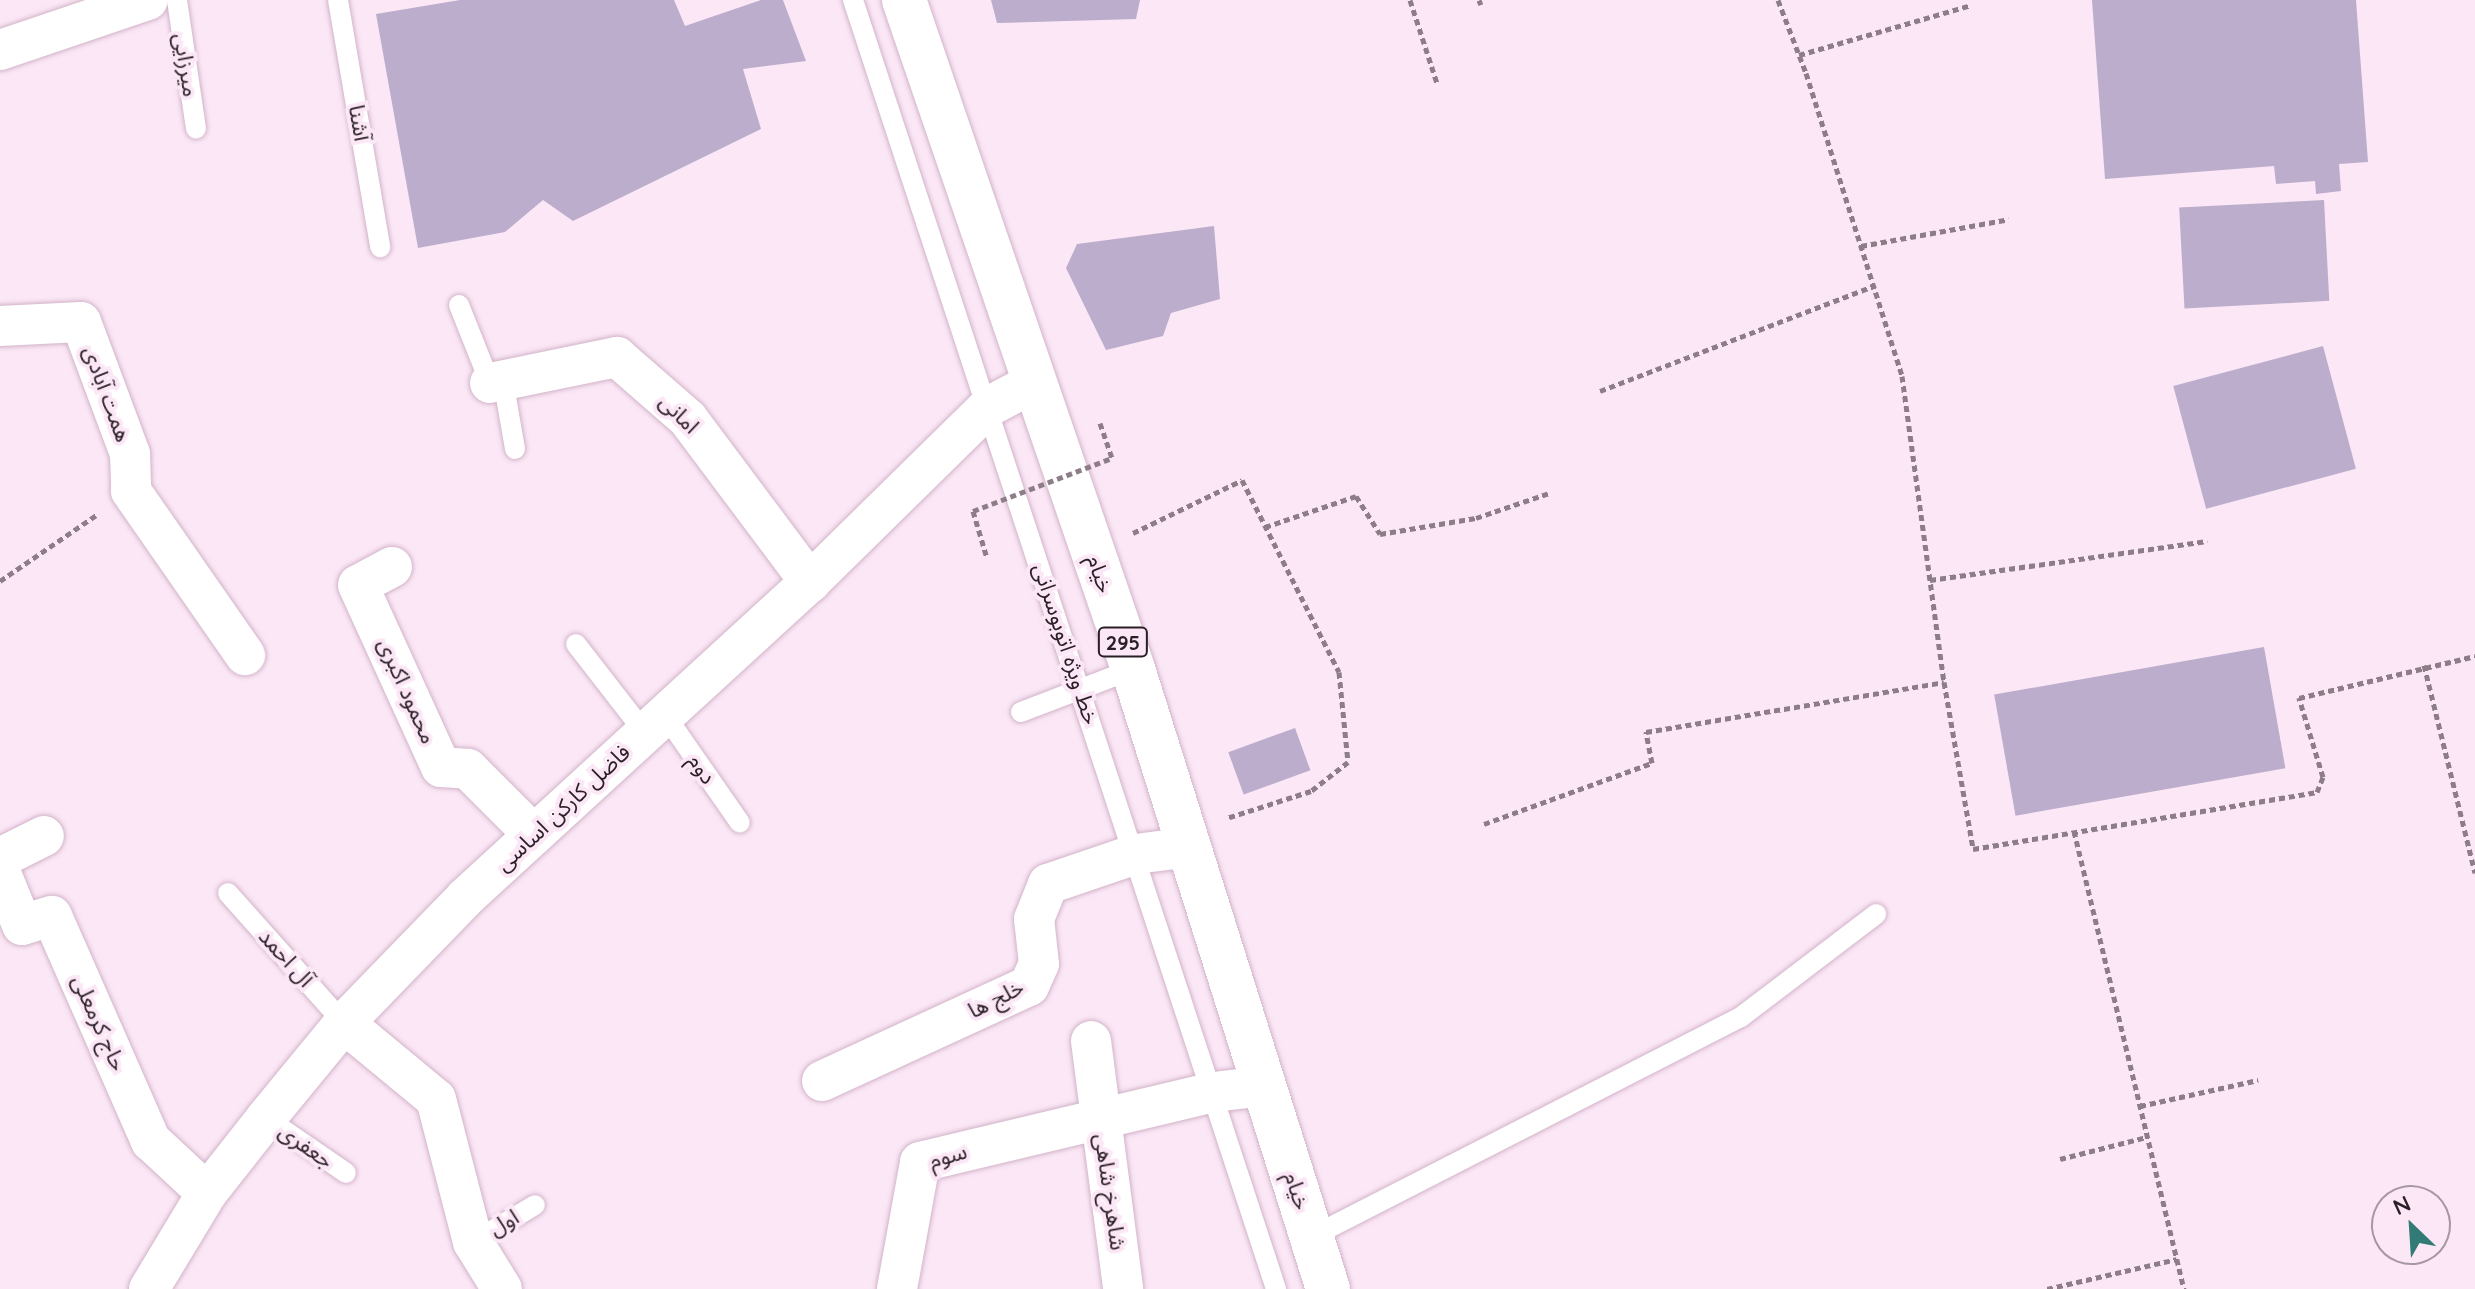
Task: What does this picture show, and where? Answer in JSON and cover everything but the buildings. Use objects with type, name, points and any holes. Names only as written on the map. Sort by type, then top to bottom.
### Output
[{"type":"main road","name":"خیام","points":[[904,0],[1133,669],[1328,1289]]},
{"type":"street","points":[[0,50],[126,3]]},
{"type":"street","name":"همت آبادی","points":[[0,326],[81,322],[130,454],[131,491]]},
{"type":"street","name":"امانی","points":[[496,381],[617,357],[688,419],[810,582]]},
{"type":"street","name":"فاضل کارکن اساسی","points":[[158,1286],[207,1193],[344,1023],[534,835],[810,582],[988,407],[1035,382]]},
{"type":"street","points":[[131,491],[245,655]]},
{"type":"street","name":"محمود اکبری","points":[[392,567],[358,585],[441,767],[468,769],[534,835]]},
{"type":"street","points":[[0,858],[44,836]]},
{"type":"street","name":"خلج ها","points":[[822,1081],[1029,986],[1039,964],[1034,919],[1048,884],[1187,839]]},
{"type":"street","name":"حاج کرمعلی","points":[[0,871],[22,925],[52,916],[151,1141],[207,1193]]},
{"type":"street","points":[[344,1023],[436,1099],[473,1242],[502,1289]]},
{"type":"street","points":[[1091,1041],[1099,1118]]},
{"type":"street","name":"شاهرخ شاهی","points":[[1123,1289],[1099,1118],[1213,1092],[1264,1086]]},
{"type":"street","name":"سوم","points":[[897,1289],[920,1162],[1099,1118]]},
{"type":"lane","name":"میرزایی","points":[[177,0],[196,129]]},
{"type":"lane","name":"آشنا","points":[[338,0],[380,247]]},
{"type":"lane","name":"خط ویژه اتوبوسرانی","points":[[853,0],[1136,854],[1276,1289]]},
{"type":"lane","points":[[459,305],[496,381],[515,449]]},
{"type":"lane","points":[[576,644],[655,724]]},
{"type":"lane","points":[[1021,712],[1133,669]]},
{"type":"lane","name":"دوم","points":[[655,724],[740,823]]},
{"type":"lane","name":"آل احمد","points":[[228,893],[344,1023]]},
{"type":"lane","points":[[1311,1237],[1741,1017],[1876,914]]},
{"type":"lane","name":"جعفری","points":[[266,1118],[346,1173]]},
{"type":"lane","name":"اول","points":[[473,1242],[535,1205]]},
{"type":"path","points":[[1410,0],[1437,83]]},
{"type":"path","points":[[1778,0],[1799,55],[1902,376],[1944,682],[1973,849],[2317,792],[2323,777],[2299,698],[2424,665],[2475,656]]},
{"type":"path","points":[[1799,55],[1971,5]]},
{"type":"path","points":[[1861,246],[2009,219]]},
{"type":"path","points":[[1600,391],[1873,286]]},
{"type":"path","points":[[987,558],[973,511],[1112,458],[1100,423]]},
{"type":"path","points":[[1092,552],[1242,480],[1339,672],[1348,762],[1311,791],[1187,839]]},
{"type":"path","points":[[0,581],[131,491]]},
{"type":"path","points":[[1265,527],[1356,496],[1380,534],[1476,518],[1549,493]]},
{"type":"path","points":[[1930,580],[2207,541]]},
{"type":"path","points":[[2424,665],[2475,873]]},
{"type":"path","points":[[1484,824],[1652,763],[1646,732],[1944,682]]},
{"type":"path","points":[[2074,831],[2184,1289]]},
{"type":"path","points":[[2140,1106],[2258,1080]]},
{"type":"path","points":[[2060,1159],[2147,1137]]},
{"type":"path","points":[[2047,1289],[2177,1259]]}]
